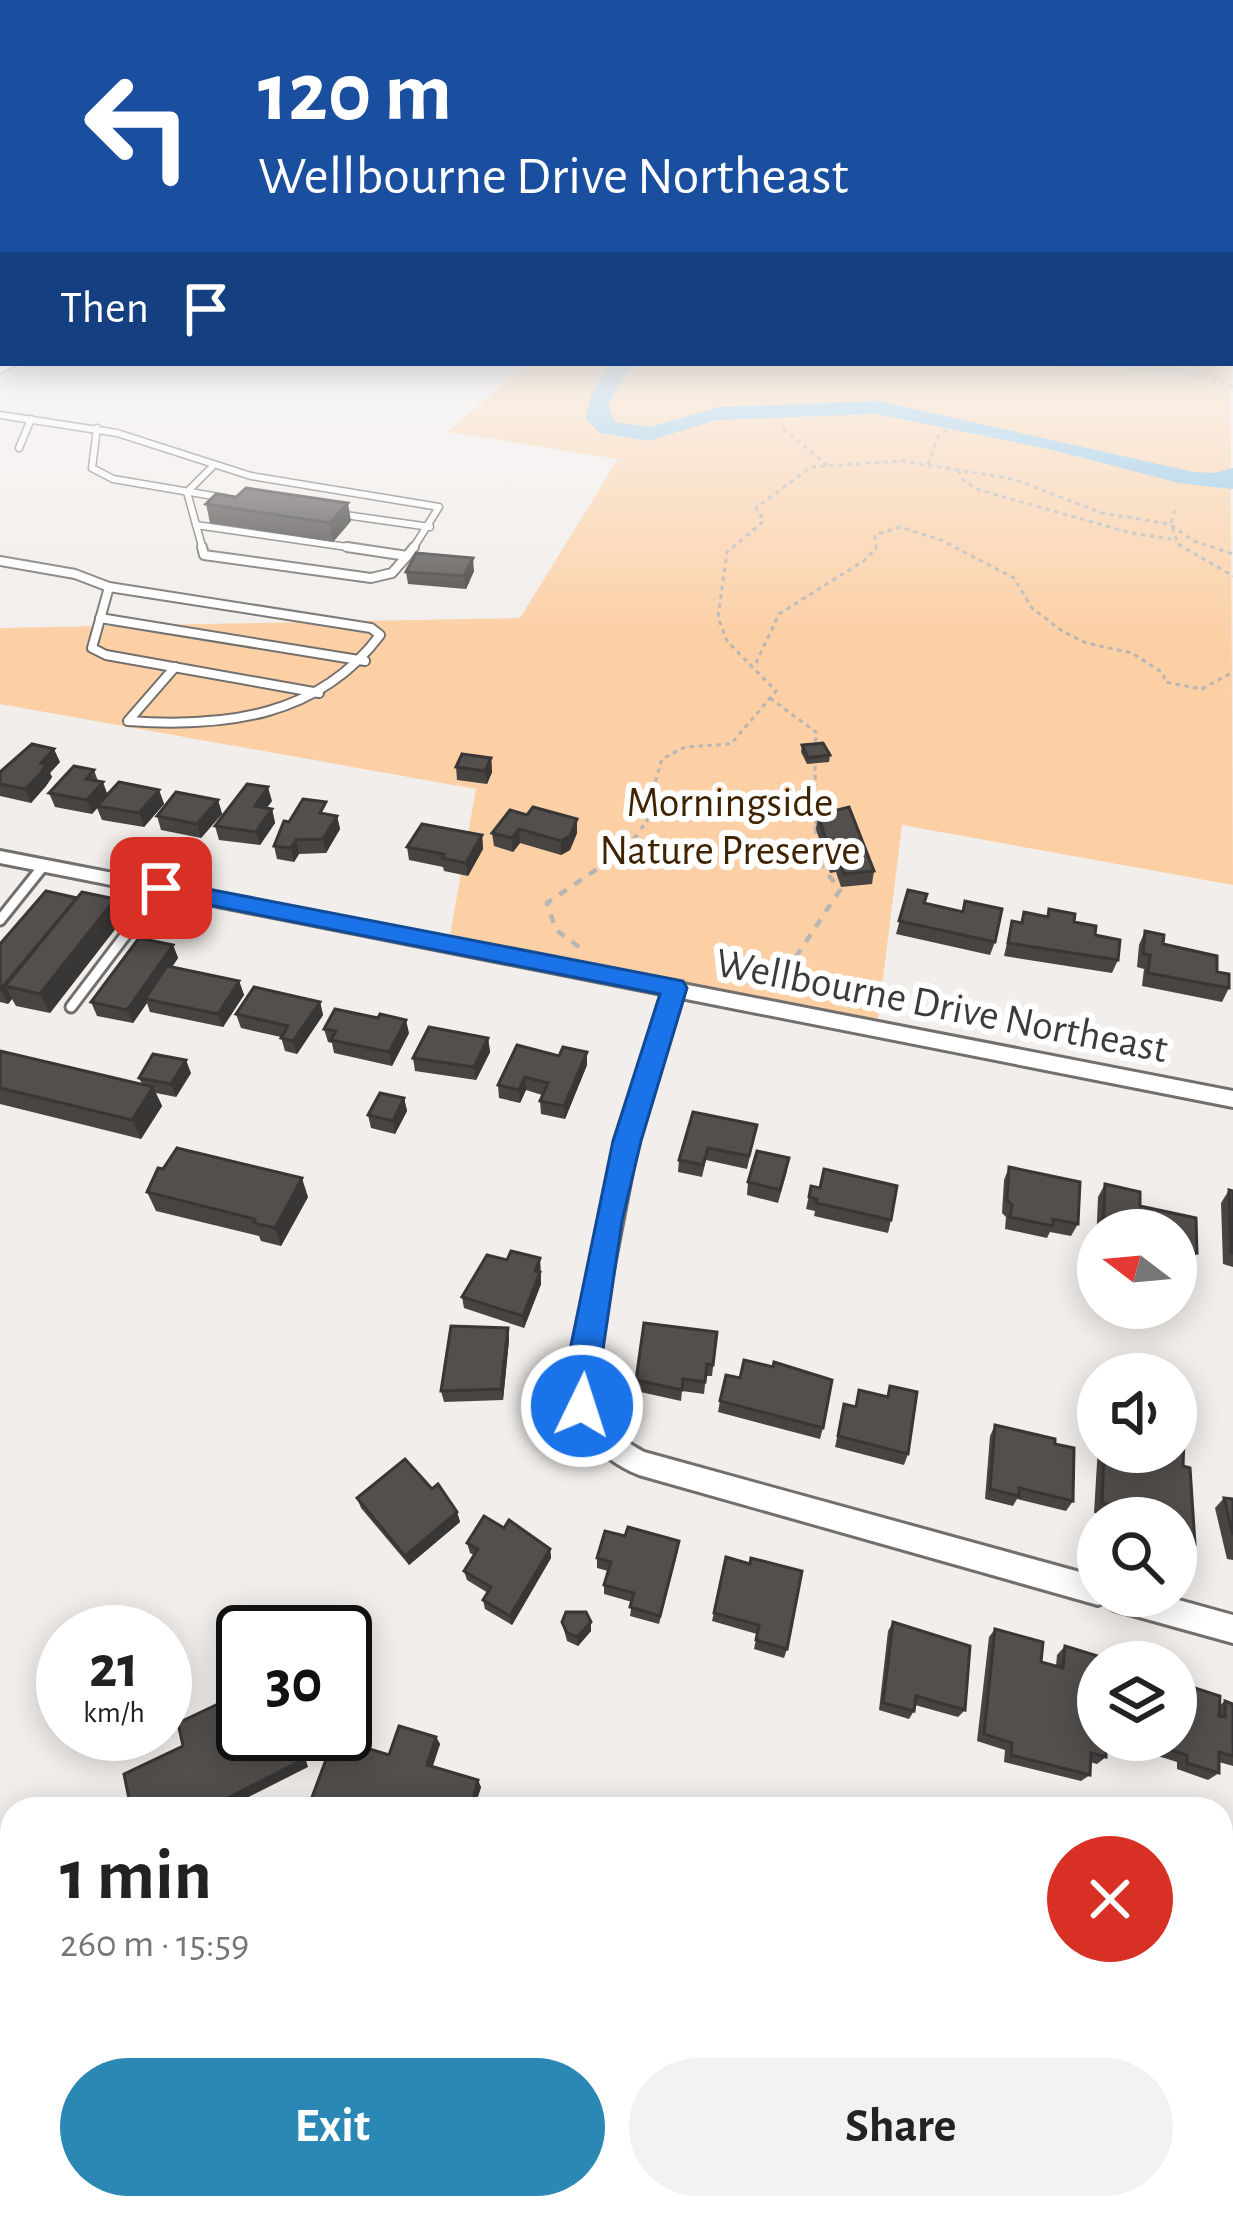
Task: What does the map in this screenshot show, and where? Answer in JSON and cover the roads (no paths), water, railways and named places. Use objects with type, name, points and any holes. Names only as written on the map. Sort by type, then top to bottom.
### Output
[{"type":"street","name":"Wellbourne Drive Northeast","points":[[0,857],[1233,1099]]},
{"type":"street","points":[[674,988],[627,1141],[579,1384],[582,1406],[596,1433],[616,1452],[639,1463],[1077,1586]]},
{"type":"street","points":[[1190,1617],[1233,1629]]},
{"type":"lane","points":[[20,448],[25,435]]},
{"type":"lane","points":[[96,435],[92,468],[113,479],[228,498]]},
{"type":"lane","points":[[116,435],[212,467],[433,504],[439,512],[392,572],[371,578],[205,554],[187,493]]},
{"type":"lane","points":[[187,493],[212,467]]},
{"type":"lane","points":[[318,511],[430,527]]},
{"type":"lane","points":[[196,525],[407,556]]},
{"type":"lane","points":[[0,561],[75,574],[109,587],[371,628],[380,634],[365,661],[322,693],[255,714],[173,726],[128,721],[175,668]]},
{"type":"lane","points":[[109,587],[92,648],[106,656],[322,693]]},
{"type":"lane","points":[[100,618],[365,661]]},
{"type":"lane","points":[[0,920],[44,866]]},
{"type":"lane","points":[[70,1007],[161,888]]},
{"type":"water","points":[[610,435],[670,435],[649,441]]},
{"type":"water","points":[[977,435],[1028,435],[1194,472],[1233,468],[1233,489],[1179,483]]},
{"type":"park label","name":"Morningside Nature Preserve","points":[[730,825]]}]
